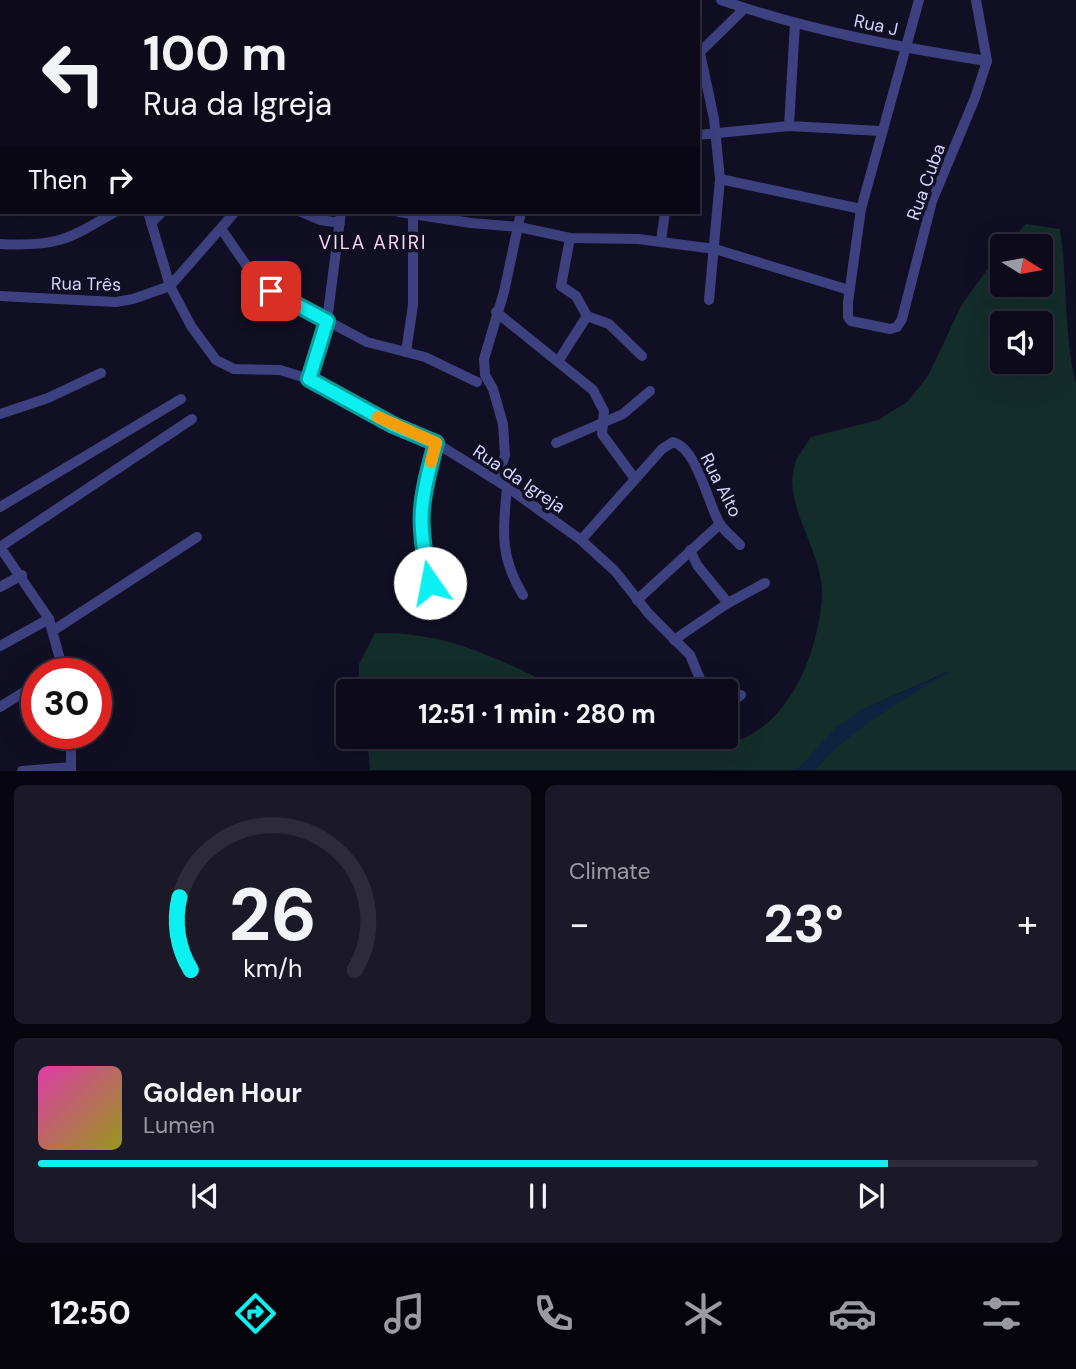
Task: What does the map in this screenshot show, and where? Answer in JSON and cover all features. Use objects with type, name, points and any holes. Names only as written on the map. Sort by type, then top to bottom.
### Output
[{"type":"street","name":"Rua J","points":[[721,0],[795,23],[908,48],[987,61]]},
{"type":"street","points":[[421,214],[519,227],[570,238],[661,241],[715,249],[849,290],[861,209],[881,131],[908,48],[919,0]]},
{"type":"street","name":"Rua Cuba","points":[[849,290],[849,319],[890,329],[900,324],[932,201],[975,98],[987,61],[976,0]]},
{"type":"street","points":[[700,53],[744,9]]},
{"type":"street","points":[[789,126],[795,23]]},
{"type":"street","points":[[700,59],[716,133],[720,180],[709,300]]},
{"type":"street","points":[[700,135],[789,126],[881,131]]},
{"type":"street","points":[[720,180],[861,209]]},
{"type":"street","points":[[0,244],[58,242],[81,233],[112,214]]},
{"type":"street","name":"Rua da Igreja","points":[[149,214],[170,286],[191,326],[216,360],[234,369],[279,370],[309,379],[393,425],[436,443],[497,480],[580,540],[615,571],[637,600],[694,660],[701,679]]},
{"type":"street","points":[[151,223],[160,214]]},
{"type":"street","points":[[170,286],[234,214]]},
{"type":"street","points":[[306,214],[320,220],[341,217],[327,321],[309,379]]},
{"type":"street","points":[[406,352],[412,324],[413,214]]},
{"type":"street","points":[[497,480],[505,455],[503,424],[493,389],[485,375],[484,359],[521,214]]},
{"type":"street","points":[[661,241],[665,214]]},
{"type":"street","points":[[222,230],[260,282],[367,342],[439,362],[477,382]]},
{"type":"street","points":[[570,238],[561,285],[576,296],[587,316],[609,324],[642,356]]},
{"type":"street","name":"Rua Três","points":[[0,296],[116,302],[170,286]]},
{"type":"street","points":[[496,312],[593,390],[604,411],[602,423],[606,441],[635,480],[580,540]]},
{"type":"street","points":[[559,360],[587,316]]},
{"type":"street","points":[[0,414],[48,398],[102,373]]},
{"type":"street","points":[[556,443],[623,414],[650,391]]},
{"type":"street","points":[[0,507],[181,399]]},
{"type":"street","points":[[59,658],[49,619],[22,575],[0,547],[192,419]]},
{"type":"street","name":"Rua Alto","points":[[635,480],[662,449],[673,442],[680,444],[709,492],[720,524],[740,545]]},
{"type":"street","points":[[430,583],[421,538],[420,513],[436,443]]},
{"type":"street","points":[[507,487],[504,549],[507,566],[523,595]]},
{"type":"street","points":[[637,600],[720,524]]},
{"type":"street","points":[[54,630],[197,537]]},
{"type":"street","points":[[690,550],[697,565],[728,603]]},
{"type":"street","points":[[0,587],[22,575]]},
{"type":"street","points":[[674,640],[728,603],[765,583]]},
{"type":"street","points":[[0,646],[49,619]]},
{"type":"street","points":[[0,708],[21,694]]},
{"type":"street","points":[[22,771],[71,769],[71,749]]},
{"type":"green space","points":[[1026,224],[1060,229],[1067,326],[1076,384],[1076,770],[815,770],[833,750],[875,716],[947,672],[864,709],[797,770],[370,770],[368,749],[738,749],[738,740],[760,729],[776,715],[789,698],[809,659],[820,617],[821,580],[794,496],[792,480],[798,457],[811,437],[878,420],[907,402],[928,376],[962,304],[990,266],[990,298],[1054,298],[1054,234],[1016,234]]},
{"type":"green space","points":[[375,633],[403,634],[428,637],[474,650],[540,679],[359,679],[359,664]]},
{"type":"water","points":[[955,669],[863,727],[815,770],[797,770],[835,728],[864,709]]},
{"type":"slow traffic","points":[[378,417],[436,443],[431,462]]},
{"type":"district","name":"VILA ARIRI","points":[[373,242]]},
{"type":"route","points":[[271,291],[327,321],[309,379],[393,425],[436,443],[424,486],[420,513],[421,538],[430,583]]}]
